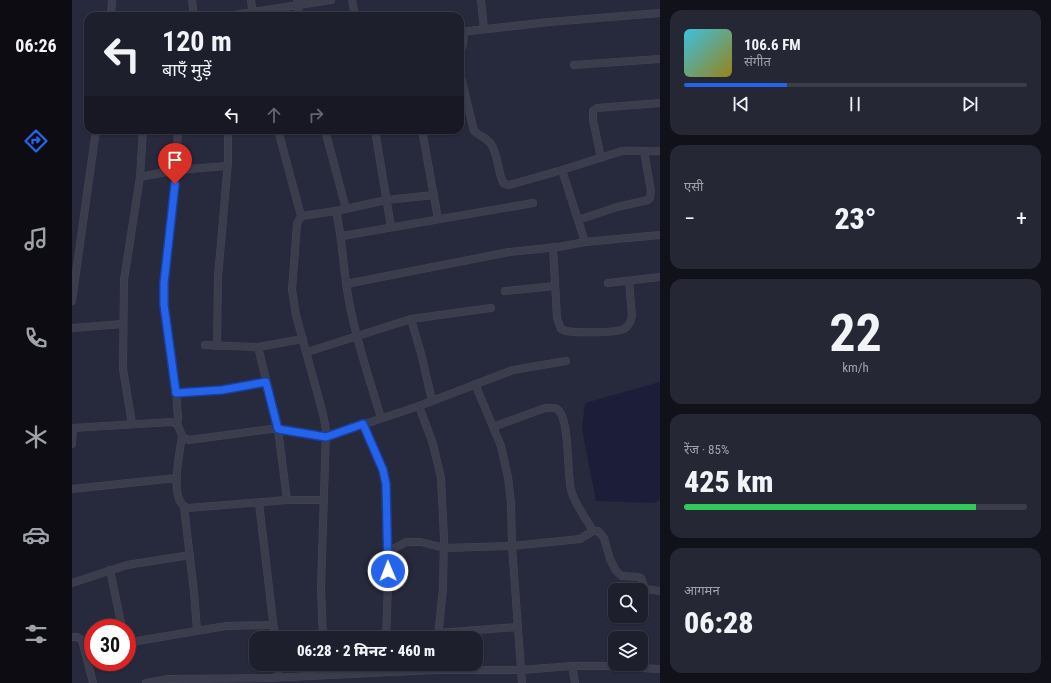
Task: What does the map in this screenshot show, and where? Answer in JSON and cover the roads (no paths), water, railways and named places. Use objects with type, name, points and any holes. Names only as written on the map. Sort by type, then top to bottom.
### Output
[{"type":"street","points":[[111,12],[112,0]]},
{"type":"street","points":[[192,0],[194,12]]},
{"type":"street","points":[[250,0],[253,12]]},
{"type":"street","points":[[260,12],[297,2],[330,0]]},
{"type":"street","points":[[352,0],[354,12]]},
{"type":"street","points":[[481,0],[484,29]]},
{"type":"street","points":[[297,2],[298,12]]},
{"type":"street","points":[[464,32],[549,22],[660,13]]},
{"type":"street","points":[[574,65],[660,59]]},
{"type":"street","points":[[464,90],[474,131],[478,135],[486,138],[491,144],[503,183],[508,185],[622,151],[632,150],[650,152],[660,150]]},
{"type":"street","points":[[601,158],[593,120],[593,111],[597,108],[660,103]]},
{"type":"street","points":[[72,301],[95,134]]},
{"type":"street","points":[[132,424],[123,369],[124,280],[140,177],[143,134]]},
{"type":"street","points":[[178,134],[176,170],[164,283],[164,305],[176,393],[177,424],[182,436],[176,478],[178,497],[184,507],[197,630]]},
{"type":"street","points":[[216,346],[218,277],[227,166],[228,134]]},
{"type":"street","points":[[279,134],[301,216],[298,224],[292,290],[296,315],[304,339],[323,414],[326,437],[321,589],[322,631]]},
{"type":"street","points":[[326,134],[346,209]]},
{"type":"street","points":[[376,134],[391,228]]},
{"type":"street","points":[[423,134],[438,219]]},
{"type":"street","points":[[578,220],[617,207],[648,200],[650,198],[651,191],[644,151]]},
{"type":"street","points":[[140,177],[176,170],[227,166]]},
{"type":"street","points":[[562,170],[586,242]]},
{"type":"street","points":[[301,216],[336,211],[386,200],[434,195]]},
{"type":"street","points":[[342,236],[533,203]]},
{"type":"street","points":[[336,211],[342,236],[342,256],[349,302],[357,336],[381,418]]},
{"type":"street","points":[[346,284],[509,252],[586,242],[660,235]]},
{"type":"street","points":[[553,247],[557,318],[561,329],[571,332],[619,331],[628,326],[631,320],[629,281]]},
{"type":"street","points":[[608,283],[660,277]]},
{"type":"street","points":[[505,291],[555,286]]},
{"type":"street","points":[[307,352],[411,319],[491,308]]},
{"type":"street","points":[[411,319],[422,356],[432,401]]},
{"type":"street","points":[[72,328],[123,324]]},
{"type":"street","points":[[205,345],[258,347],[304,339]]},
{"type":"street","points":[[258,347],[278,429],[287,500]]},
{"type":"street","points":[[182,436],[184,439],[200,439],[278,429],[326,437],[419,406],[499,374],[517,369],[566,361]]},
{"type":"street","points":[[176,393],[222,390],[266,382]]},
{"type":"street","points":[[475,384],[504,457],[508,477],[511,503],[512,546],[522,683]]},
{"type":"street","points":[[419,406],[440,468],[443,502],[443,588],[439,631]]},
{"type":"street","points":[[493,427],[545,408],[558,409],[561,413],[565,428],[572,492],[576,502],[593,531]]},
{"type":"street","points":[[72,444],[73,428],[164,422],[177,424]]},
{"type":"street","points":[[363,424],[383,470],[386,484],[388,558],[386,631]]},
{"type":"street","points":[[72,489],[176,478]]},
{"type":"street","points":[[184,507],[188,508],[287,500],[324,500]]},
{"type":"street","points":[[259,503],[274,631]]},
{"type":"street","points":[[388,558],[395,548],[406,542],[421,542],[444,548],[512,546],[580,539],[593,531],[598,531],[604,538],[610,559],[619,574],[638,576],[641,578],[646,589],[660,591]]},
{"type":"street","points":[[72,583],[127,565],[190,554]]},
{"type":"street","points":[[110,570],[120,619]]},
{"type":"street","points":[[136,641],[226,626],[273,625]]},
{"type":"street","points":[[482,631],[518,627]]},
{"type":"street","points":[[72,638],[77,637],[82,640],[93,683]]},
{"type":"street","points":[[572,666],[575,683]]},
{"type":"street","points":[[483,669],[521,670],[572,666],[604,666],[660,669]]},
{"type":"street","points":[[279,671],[279,677]]},
{"type":"street","points":[[146,683],[168,679],[193,681],[269,680],[279,677],[309,679],[328,674],[394,671]]},
{"type":"water","points":[[660,382],[660,500],[654,503],[596,501],[582,429],[585,403]]}]
